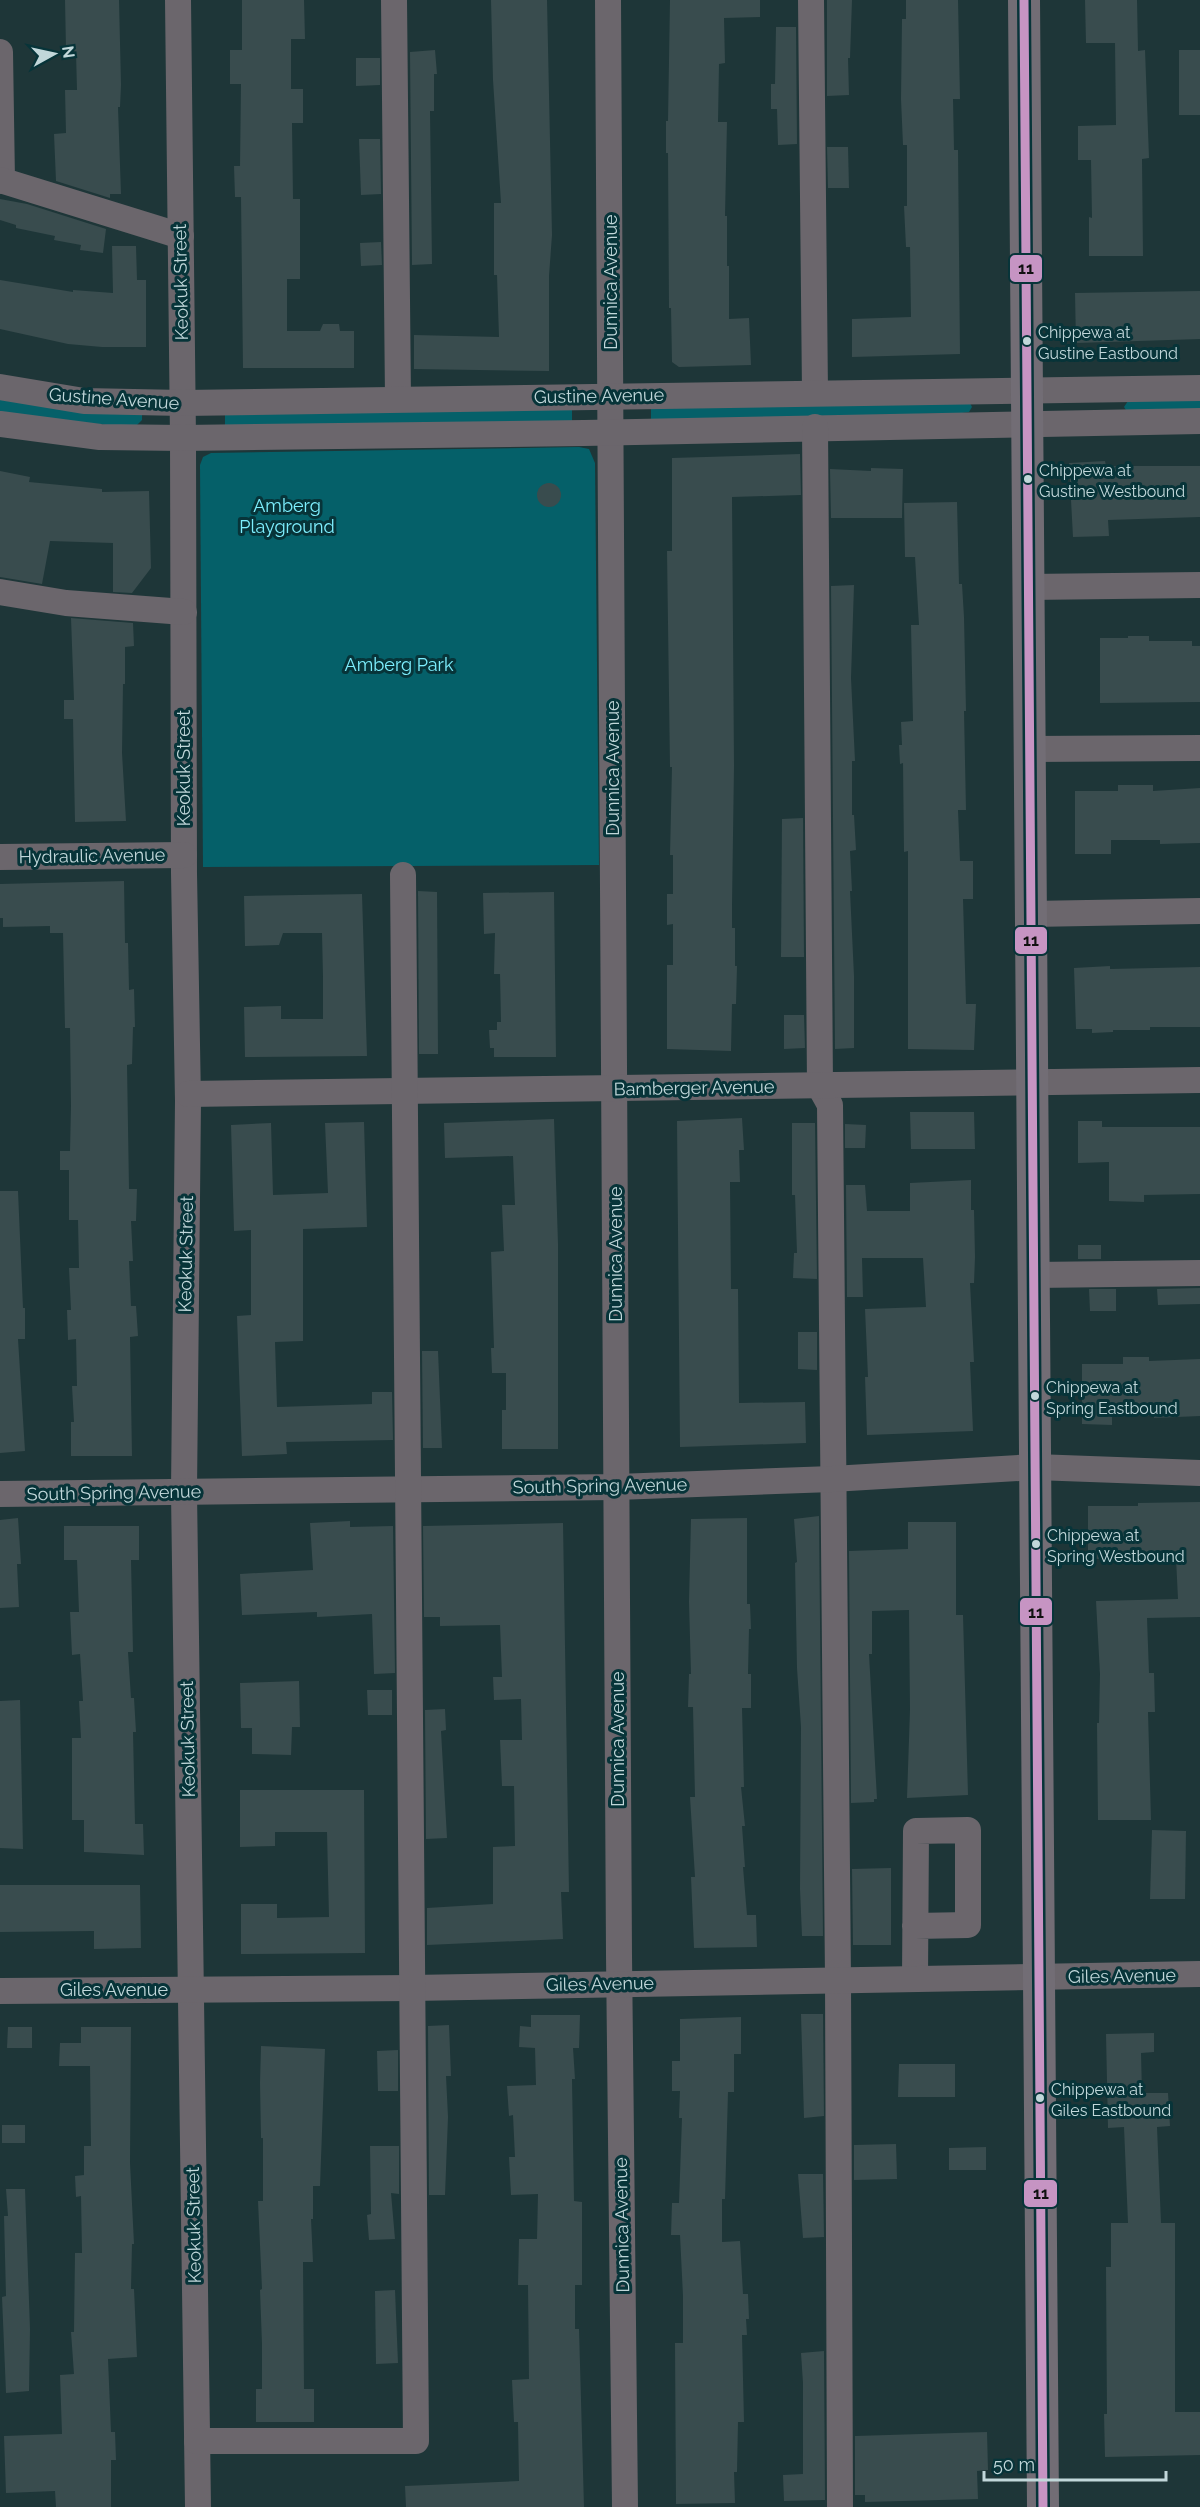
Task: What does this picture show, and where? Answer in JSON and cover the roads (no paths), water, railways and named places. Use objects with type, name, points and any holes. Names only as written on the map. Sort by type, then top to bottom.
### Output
[{"type":"main road","points":[[1024,0],[1043,2507]]},
{"type":"street","name":"Keokuk Street","points":[[178,0],[183,403],[184,855],[188,1094],[184,1492],[198,2507]]},
{"type":"street","points":[[394,0],[398,399]]},
{"type":"street","name":"Dunnica Avenue","points":[[608,0],[625,2507]]},
{"type":"street","points":[[812,0],[815,393]]},
{"type":"street","points":[[0,52],[1,180],[180,236]]},
{"type":"street","name":"Gustine Avenue","points":[[0,387],[84,401],[183,403],[1200,388]]},
{"type":"street","name":"Gustine Avenue","points":[[0,424],[100,437],[183,438],[1200,421]]},
{"type":"street","points":[[815,427],[820,1087],[830,1106],[840,2507]]},
{"type":"street","points":[[1028,587],[1200,585]]},
{"type":"street","points":[[0,592],[66,603],[184,612]]},
{"type":"street","points":[[1030,749],[1200,748]]},
{"type":"street","name":"Hydraulic Avenue","points":[[0,856],[184,855]]},
{"type":"street","points":[[197,2441],[416,2440],[403,875]]},
{"type":"street","points":[[1031,914],[1200,911]]},
{"type":"street","name":"Bamberger Avenue","points":[[188,1094],[1200,1080]]},
{"type":"street","points":[[1034,1275],[1200,1273]]},
{"type":"street","name":"South Spring Avenue","points":[[0,1494],[617,1486],[832,1479],[1035,1467],[1200,1473]]},
{"type":"street","points":[[915,1926],[915,1978]]},
{"type":"street","name":"Giles Avenue","points":[[0,1991],[412,1988],[1200,1974]]},
{"type":"place","name":"Chippewa at Gustine Eastbound","points":[[1027,341]]},
{"type":"place","name":"Chippewa at Gustine Westbound","points":[[1028,479]]},
{"type":"place","name":"Chippewa at Spring Eastbound","points":[[1035,1396]]},
{"type":"place","name":"Chippewa at Spring Westbound","points":[[1036,1544]]},
{"type":"place","name":"Chippewa at Giles Eastbound","points":[[1040,2098]]},
{"type":"park label","name":"Amberg Playground","points":[[287,516]]},
{"type":"park label","name":"Amberg Park","points":[[399,665]]}]
